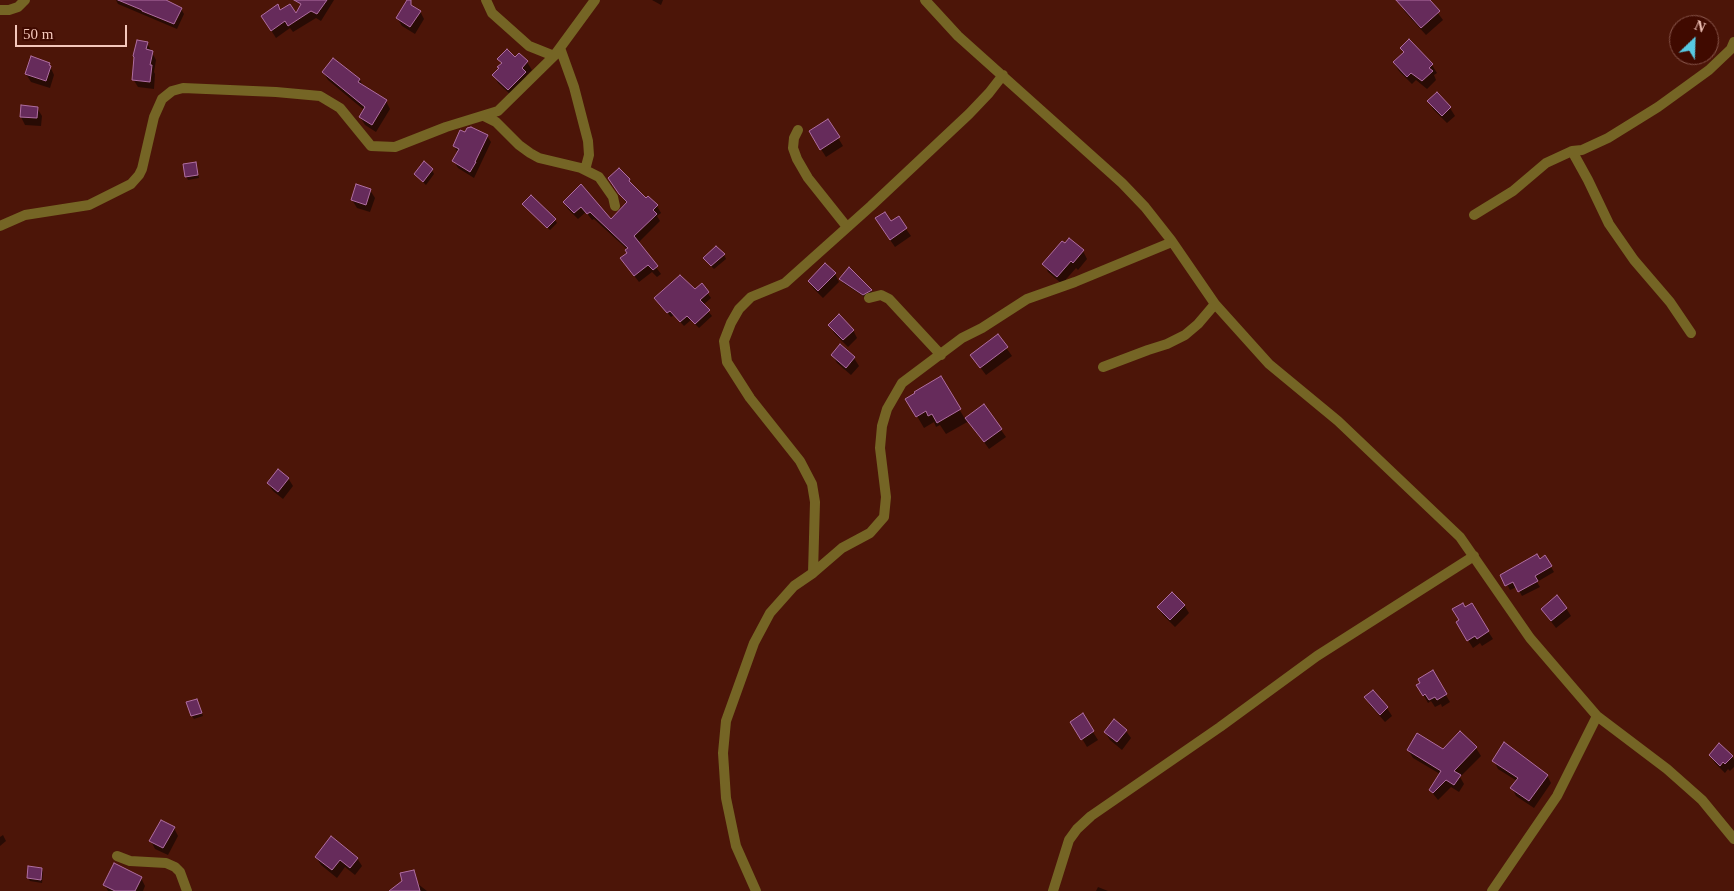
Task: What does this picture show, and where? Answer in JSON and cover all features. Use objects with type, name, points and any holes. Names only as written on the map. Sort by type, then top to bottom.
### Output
[{"type":"street","points":[[0,10],[18,7],[24,0]]},
{"type":"street","points":[[486,0],[492,13],[529,46],[554,56]]},
{"type":"street","points":[[0,226],[25,215],[89,205],[131,184],[139,176],[142,169],[154,117],[162,99],[172,91],[183,88],[320,96],[340,108],[372,146],[396,147],[446,127],[498,111],[554,56],[595,0]]},
{"type":"street","points":[[926,0],[958,36],[1122,183],[1146,207],[1215,304],[1269,364],[1338,421],[1460,537],[1530,638],[1596,716],[1674,775],[1702,800],[1734,839]]},
{"type":"street","points":[[1474,215],[1513,191],[1546,163],[1608,138],[1658,107],[1709,70],[1731,49],[1734,42]]},
{"type":"street","points":[[560,48],[574,87],[588,141],[589,155],[585,170]]},
{"type":"street","points":[[813,573],[816,502],[812,484],[800,461],[750,398],[727,362],[724,341],[739,309],[750,297],[785,283],[969,114],[989,93],[1002,75]]},
{"type":"street","points":[[484,116],[496,122],[519,145],[539,158],[564,163],[585,170],[598,177],[613,197],[615,206]]},
{"type":"street","points":[[798,130],[794,138],[793,148],[797,159],[808,178],[847,226]]},
{"type":"street","points":[[1572,151],[1592,188],[1608,224],[1634,260],[1670,302],[1691,333]]},
{"type":"street","points":[[756,891],[736,846],[726,798],[723,753],[726,721],[754,643],[770,613],[794,586],[813,573],[842,548],[870,533],[884,517],[886,498],[880,448],[882,426],[887,409],[902,383],[962,338],[982,328],[1027,299],[1172,242]]},
{"type":"street","points":[[869,298],[881,296],[889,298],[941,355]]},
{"type":"street","points":[[1103,367],[1185,336],[1215,304]]},
{"type":"street","points":[[1053,891],[1069,840],[1076,829],[1091,816],[1220,727],[1317,656],[1474,556]]},
{"type":"street","points":[[1492,891],[1557,796],[1596,716]]},
{"type":"street","points":[[117,856],[130,861],[166,863],[175,867],[180,872],[187,891]]},
{"type":"building","points":[[118,0],[166,0],[182,8],[174,24]]},
{"type":"building","points":[[294,0],[327,0],[317,14],[311,11],[288,26],[285,21],[271,31],[261,16],[278,4],[280,10],[290,4],[296,13],[301,4]]},
{"type":"building","points":[[407,0],[411,0],[411,5],[421,11],[410,27],[396,18]]},
{"type":"building","points":[[1396,0],[1430,0],[1440,11],[1421,28]]},
{"type":"building","points":[[1409,39],[1433,64],[1429,68],[1433,71],[1422,81],[1411,73],[1407,77],[1393,62],[1404,52],[1400,48]]},
{"type":"building","points":[[137,40],[148,42],[146,49],[153,51],[150,65],[152,65],[150,82],[132,80],[133,56]]},
{"type":"building","points":[[507,49],[515,57],[519,53],[528,61],[522,68],[526,72],[508,90],[492,75],[502,63],[497,59]]},
{"type":"building","points":[[31,56],[50,63],[49,65],[51,66],[46,81],[25,74]]},
{"type":"building","points":[[333,58],[360,79],[358,82],[387,100],[372,125],[359,117],[365,107],[322,72]]},
{"type":"building","points":[[1437,92],[1451,107],[1442,116],[1427,101]]},
{"type":"building","points":[[21,105],[38,107],[37,118],[20,117]]},
{"type":"building","points":[[828,119],[840,137],[820,150],[809,131]]},
{"type":"building","points":[[471,127],[488,135],[470,172],[452,161],[459,149],[453,146],[460,130],[465,132],[467,128]]},
{"type":"building","points":[[424,161],[433,169],[423,182],[414,174]]},
{"type":"building","points":[[196,162],[198,175],[185,177],[183,164]]},
{"type":"building","points":[[619,168],[646,198],[648,196],[658,205],[653,210],[657,214],[634,236],[658,266],[653,270],[648,265],[634,276],[620,258],[627,253],[625,250],[628,248],[590,212],[587,214],[581,207],[574,213],[563,202],[581,184],[611,219],[627,202],[608,178]]},
{"type":"building","points":[[356,184],[371,189],[366,205],[351,200]]},
{"type":"building","points":[[531,195],[556,219],[547,228],[522,204]]},
{"type":"building","points":[[885,212],[891,221],[899,216],[907,228],[890,240],[875,218]]},
{"type":"building","points":[[1069,238],[1084,250],[1057,277],[1042,264],[1062,241],[1065,243]]},
{"type":"building","points":[[716,246],[725,254],[711,266],[703,258]]},
{"type":"building","points":[[825,263],[836,273],[818,291],[808,281]]},
{"type":"building","points":[[849,267],[872,290],[863,295],[839,279]]},
{"type":"building","points":[[680,275],[695,289],[702,283],[709,292],[700,300],[710,310],[695,324],[687,316],[680,322],[670,311],[667,313],[654,298]]},
{"type":"building","points":[[839,314],[854,330],[843,340],[828,325]]},
{"type":"building","points":[[998,334],[1008,347],[980,368],[970,355]]},
{"type":"building","points":[[840,344],[855,357],[846,368],[831,355]]},
{"type":"building","points":[[941,376],[961,409],[937,423],[932,414],[928,416],[926,411],[916,417],[905,399]]},
{"type":"building","points":[[984,404],[1002,429],[984,442],[965,418]]},
{"type":"building","points":[[278,469],[289,478],[278,492],[267,483]]},
{"type":"building","points":[[1537,554],[1540,559],[1545,555],[1552,566],[1535,576],[1538,581],[1518,592],[1513,582],[1505,586],[1500,575]]},
{"type":"building","points":[[1172,592],[1185,605],[1170,620],[1157,607]]},
{"type":"building","points":[[1557,595],[1567,608],[1551,621],[1541,609]]},
{"type":"building","points":[[1463,603],[1465,607],[1472,603],[1489,631],[1477,639],[1475,636],[1467,641],[1456,622],[1459,620],[1452,609]]},
{"type":"building","points":[[1433,670],[1447,694],[1437,700],[1435,697],[1429,700],[1425,694],[1423,696],[1416,685],[1420,683],[1418,679]]},
{"type":"building","points":[[1373,690],[1388,707],[1380,715],[1364,697]]},
{"type":"building","points":[[197,699],[202,713],[191,716],[186,702]]},
{"type":"building","points":[[1083,713],[1094,731],[1081,740],[1070,722]]},
{"type":"building","points":[[1114,719],[1127,730],[1117,742],[1104,732]]},
{"type":"building","points":[[1460,731],[1477,747],[1454,771],[1461,775],[1454,785],[1446,780],[1433,793],[1429,790],[1441,771],[1407,750],[1417,733],[1443,749]]},
{"type":"building","points":[[1504,742],[1548,775],[1529,801],[1510,788],[1518,778],[1492,761]]},
{"type":"building","points":[[1719,743],[1733,756],[1720,766],[1709,755]]},
{"type":"building","points":[[161,820],[175,827],[163,848],[149,841]]},
{"type":"building","points":[[331,836],[358,858],[350,868],[340,860],[332,870],[315,857]]},
{"type":"building","points":[[114,863],[142,877],[135,891],[115,891],[103,885]]},
{"type":"building","points":[[28,866],[42,868],[41,880],[27,878]]},
{"type":"building","points":[[414,870],[420,891],[389,891],[402,881],[400,873]]}]
